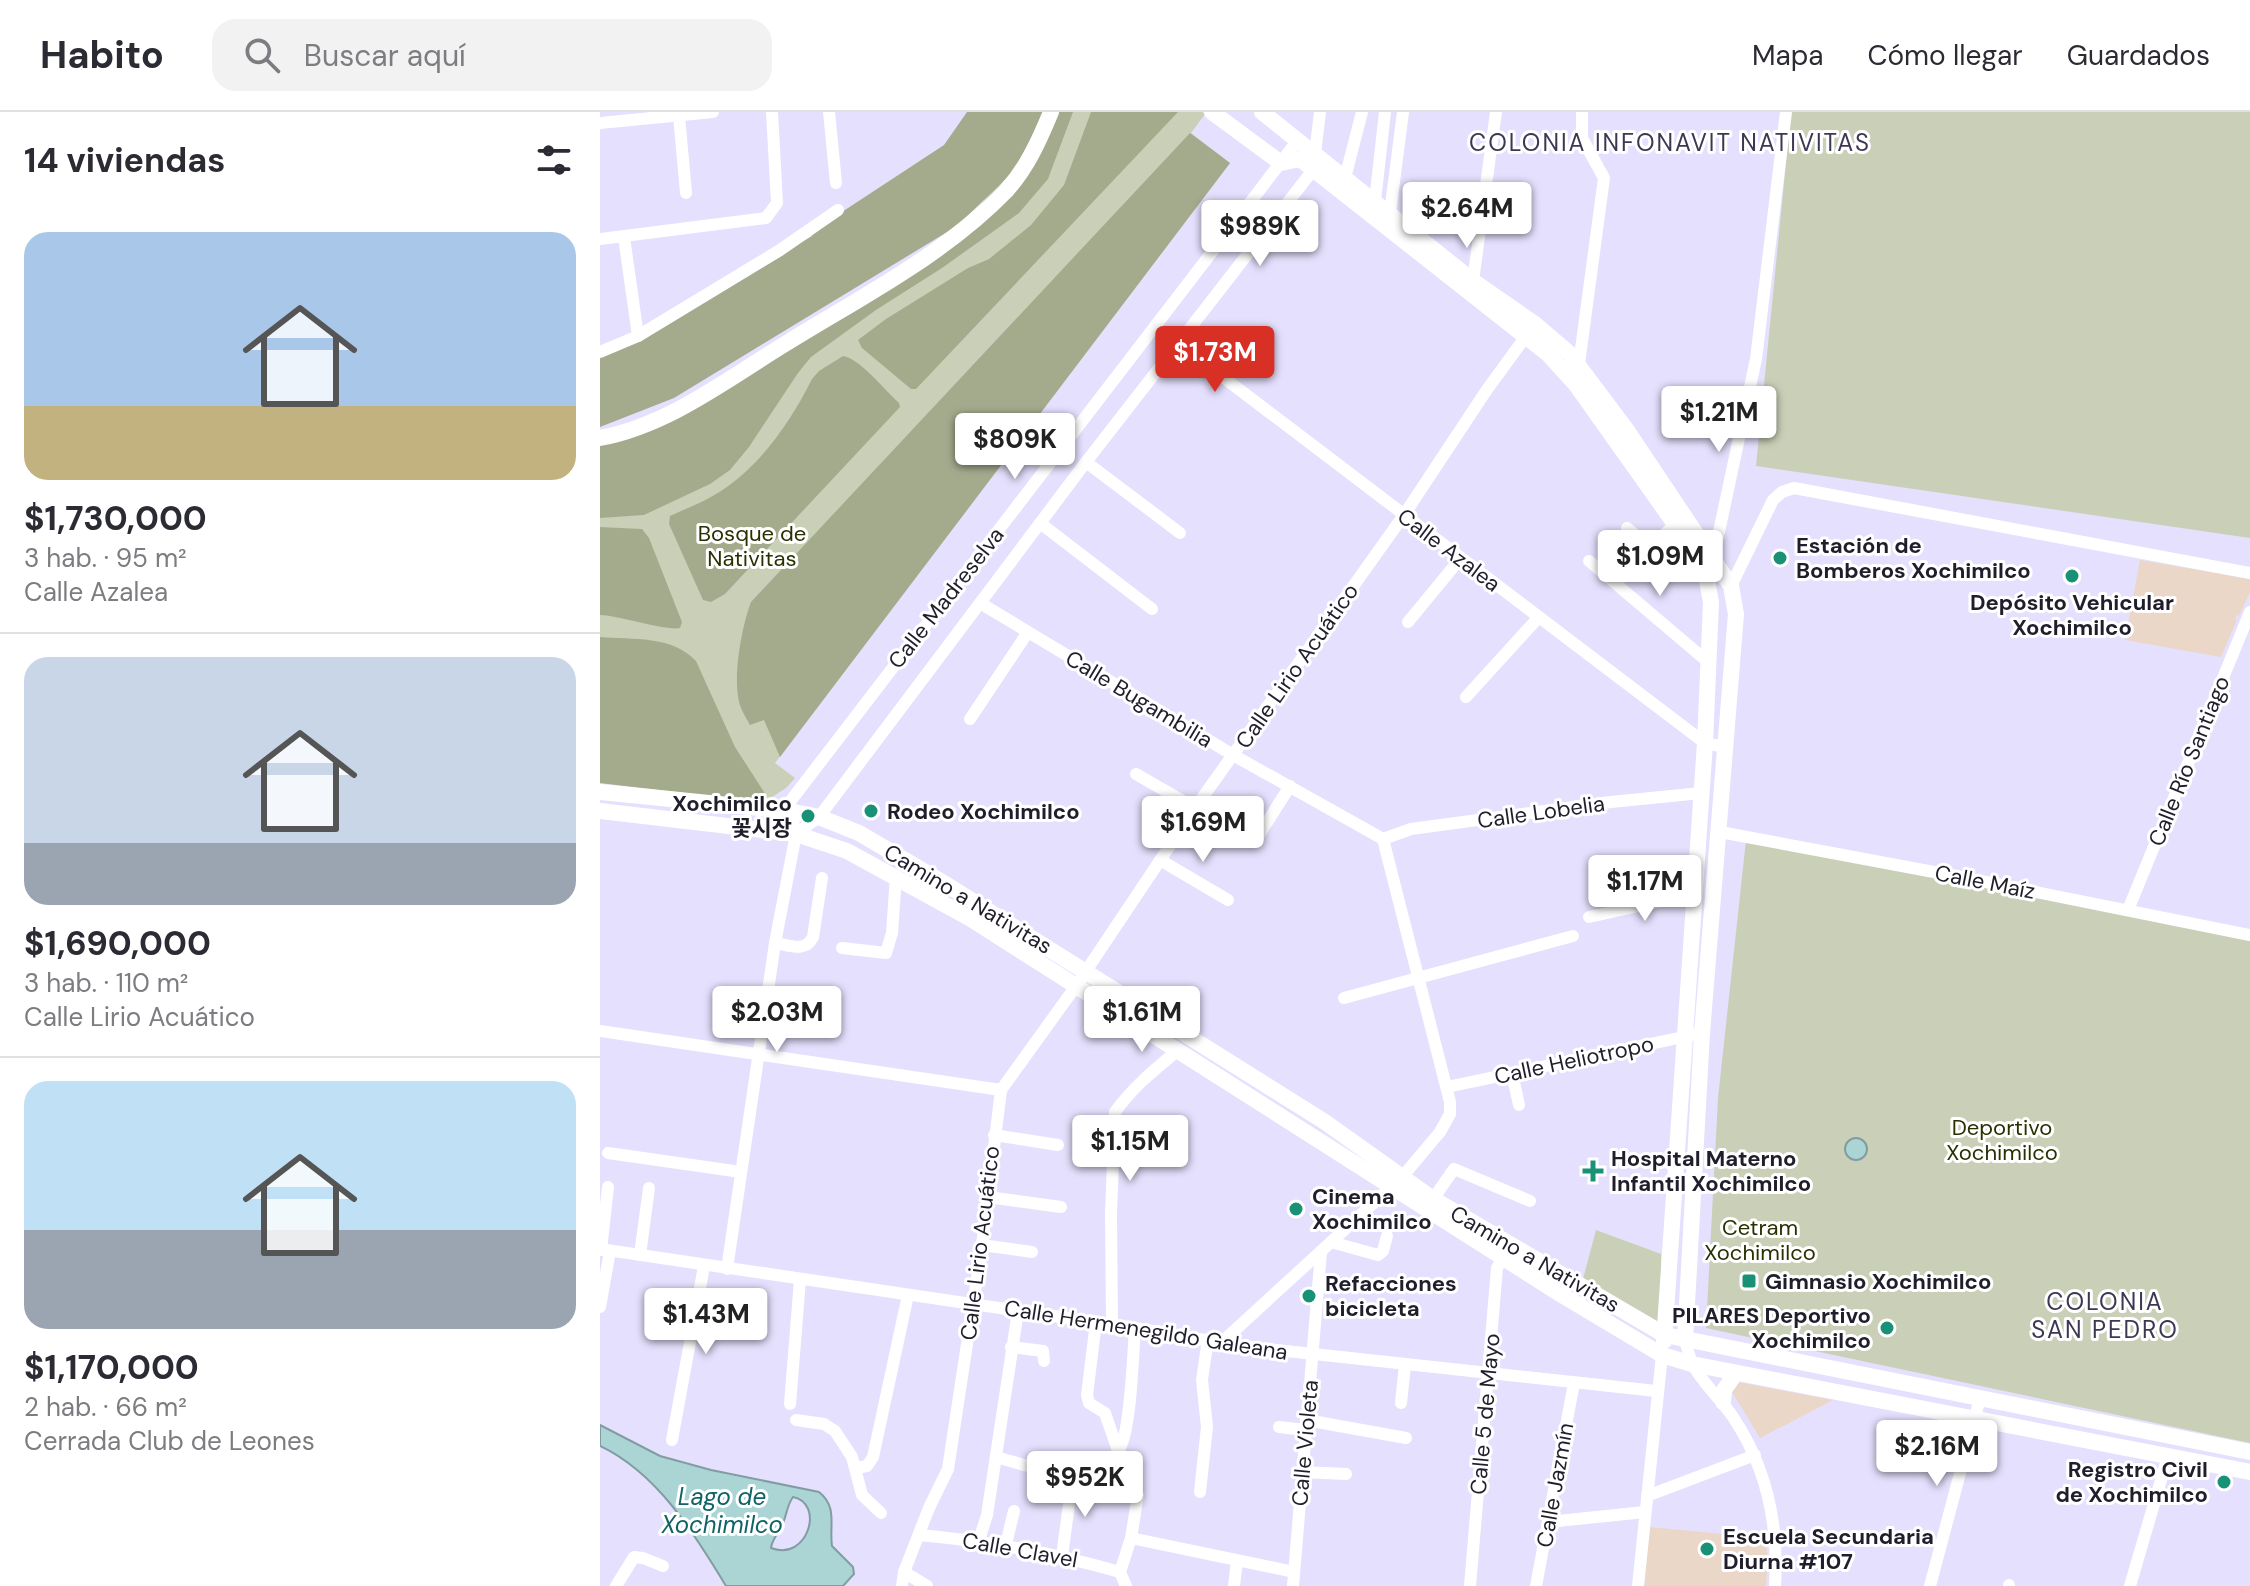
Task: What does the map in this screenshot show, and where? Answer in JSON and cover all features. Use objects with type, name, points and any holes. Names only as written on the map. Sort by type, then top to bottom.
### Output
[{"type":"main road","points":[[600,438],[677,410],[895,277],[946,242],[1007,189],[1034,153],[1051,112]]},
{"type":"main road","points":[[1212,112],[1281,163],[1300,159],[1314,162],[1345,178],[1531,330],[1568,374],[1674,525],[1731,586],[1736,614],[1702,1033],[1662,1355]]},
{"type":"main road","points":[[1262,112],[1278,118],[1314,162],[1531,330],[1558,342],[1579,364],[1618,416],[1699,551],[1710,587],[1711,602],[1705,743],[1683,1037],[1687,1141]]},
{"type":"main road","name":"Camino a Nativitas","points":[[600,792],[789,811],[819,817],[859,833],[1325,1122],[1506,1252]]},
{"type":"main road","name":"Camino a Nativitas","points":[[600,811],[796,834],[847,851],[896,876],[971,919],[1391,1188],[1564,1287],[1662,1355],[1736,1373],[2250,1472]]},
{"type":"main road","points":[[1683,1205],[1685,1340]]},
{"type":"main road","name":"Camino a Nativitas","points":[[1564,1287],[1665,1335],[1685,1340],[2250,1452]]},
{"type":"main road","points":[[1723,1402],[1724,1390],[1736,1373]]},
{"type":"main road","points":[[2030,1430],[2033,1409]]},
{"type":"street","points":[[600,123],[641,116],[713,112]]},
{"type":"street","points":[[600,239],[766,218],[777,203],[772,112]]},
{"type":"street","points":[[829,112],[836,183]]},
{"type":"street","points":[[1314,162],[1320,112]]},
{"type":"street","points":[[1345,178],[1362,112]]},
{"type":"street","points":[[1375,201],[1385,112]]},
{"type":"street","points":[[1390,213],[1403,112]]},
{"type":"street","points":[[1473,281],[1496,112]]},
{"type":"street","points":[[1579,364],[1604,178],[1582,138],[1582,112]]},
{"type":"street","points":[[1655,571],[1699,551],[1737,457],[1756,359],[1786,112]]},
{"type":"street","points":[[679,116],[686,193]]},
{"type":"street","name":"Calle Madreselva","points":[[789,811],[789,803],[918,632],[1027,495],[1298,140]]},
{"type":"street","name":"Calle Madreselva","points":[[796,834],[819,817],[1314,162]]},
{"type":"street","points":[[600,352],[638,336],[780,250],[838,210]]},
{"type":"street","points":[[624,237],[638,336]]},
{"type":"street","name":"Calle Lirio Acuático","points":[[902,1586],[904,1572],[948,1469],[982,1245],[1001,1090],[1531,330]]},
{"type":"street","name":"Calle Azalea","points":[[1178,343],[1705,743],[1725,747]]},
{"type":"street","points":[[1086,462],[1180,533]]},
{"type":"street","points":[[1731,586],[1773,500],[1782,492],[1794,488],[2250,573]]},
{"type":"street","points":[[1027,495],[1044,518],[1152,609]]},
{"type":"street","points":[[1627,528],[1650,548],[1674,525]]},
{"type":"street","points":[[1408,622],[1460,559]]},
{"type":"street","points":[[1589,561],[1708,662]]},
{"type":"street","name":"Calle Bugambilia","points":[[980,603],[1233,755],[1383,839]]},
{"type":"street","name":"Calle Río Santiago","points":[[2128,910],[2250,612]]},
{"type":"street","points":[[1466,697],[1538,618]]},
{"type":"street","points":[[970,719],[1028,632]]},
{"type":"street","points":[[1136,774],[1195,808]]},
{"type":"street","points":[[1257,838],[1290,786]]},
{"type":"street","name":"Calle Lobelia","points":[[1383,839],[1411,829],[1701,793]]},
{"type":"street","points":[[727,1269],[775,943],[796,834],[789,811]]},
{"type":"street","name":"Calle Maíz","points":[[1720,832],[2250,935]]},
{"type":"street","points":[[1222,1342],[1403,1176],[1440,1132],[1450,1114],[1447,1087],[1383,839]]},
{"type":"street","points":[[1160,860],[1228,900]]},
{"type":"street","points":[[842,948],[886,953],[892,933],[896,876]]},
{"type":"street","points":[[775,943],[801,947],[809,944],[813,937],[822,878]]},
{"type":"street","points":[[1589,917],[1693,894]]},
{"type":"street","points":[[1344,998],[1573,936]]},
{"type":"street","points":[[600,1031],[1001,1090]]},
{"type":"street","name":"Calle Heliotropo","points":[[1447,1087],[1702,1033]]},
{"type":"street","points":[[1112,1324],[1111,1213],[1115,1112],[1141,1082],[1176,1052]]},
{"type":"street","points":[[1512,1073],[1519,1105]]},
{"type":"street","points":[[994,1135],[1058,1145]]},
{"type":"street","points":[[608,1153],[741,1172]]},
{"type":"street","points":[[1433,1199],[1454,1169],[1530,1201]]},
{"type":"street","points":[[600,1307],[608,1187]]},
{"type":"street","points":[[640,1255],[649,1188]]},
{"type":"street","points":[[988,1197],[1061,1207]]},
{"type":"street","points":[[1331,1242],[1378,1255],[1383,1251],[1387,1236]]},
{"type":"street","points":[[982,1245],[1032,1252]]},
{"type":"street","name":"Calle Hermenegildo Galeana","points":[[604,1250],[1312,1355],[1656,1391]]},
{"type":"street","name":"Calle Violeta","points":[[1293,1586],[1321,1252]]},
{"type":"street","name":"Calle 5 de Mayo","points":[[1470,1586],[1497,1268],[1506,1252]]},
{"type":"street","points":[[672,1440],[704,1266]]},
{"type":"street","points":[[790,1404],[800,1280]]},
{"type":"street","points":[[856,1468],[867,1466],[873,1457],[908,1295]]},
{"type":"street","points":[[979,1540],[987,1515],[1018,1311]]},
{"type":"street","points":[[1096,1322],[1087,1395],[1089,1403],[1105,1413],[1118,1451]]},
{"type":"street","points":[[1115,1483],[1118,1451],[1124,1437],[1135,1328]]},
{"type":"street","points":[[1200,1492],[1207,1427],[1202,1380],[1208,1339]]},
{"type":"street","points":[[1685,1340],[1692,1364],[1723,1402],[1755,1455],[1773,1515],[1777,1564],[1775,1586]]},
{"type":"street","points":[[1011,1347],[1043,1351],[1044,1361]]},
{"type":"street","points":[[1638,1586],[1662,1355]]},
{"type":"street","points":[[1401,1403],[1405,1365]]},
{"type":"street","name":"Calle Jazmín","points":[[1536,1586],[1574,1383]]},
{"type":"street","points":[[1930,1586],[1980,1398]]},
{"type":"street","points":[[796,1420],[824,1424],[835,1431],[852,1457],[862,1495],[881,1513]]},
{"type":"street","points":[[1279,1427],[1306,1425],[1406,1438]]},
{"type":"street","points":[[1647,1496],[1755,1455]]},
{"type":"street","points":[[2130,1586],[2168,1456]]},
{"type":"street","points":[[996,1457],[1136,1489],[1138,1495],[1131,1538],[1120,1572],[1126,1586]]},
{"type":"street","points":[[1040,1492],[1047,1470]]},
{"type":"street","points":[[1302,1472],[1346,1474]]},
{"type":"street","points":[[1062,1556],[1073,1475]]},
{"type":"street","points":[[1006,1544],[1014,1511]]},
{"type":"street","points":[[1548,1522],[1645,1512]]},
{"type":"street","name":"Calle Clavel","points":[[919,1535],[1006,1544],[1120,1572]]},
{"type":"street","points":[[1131,1538],[1294,1572]]},
{"type":"street","points":[[616,1586],[634,1557],[663,1566]]},
{"type":"street","points":[[1234,1586],[1237,1561]]},
{"type":"street","points":[[904,1572],[927,1586]]},
{"type":"shaded area","points":[[2140,560],[2250,579],[2250,592],[2239,616],[2235,618],[2237,620],[2221,657],[2125,640]]},
{"type":"shaded area","points":[[1732,1381],[1833,1400],[1760,1438],[1729,1387]]},
{"type":"shaded area","name":"Escuela Secundaria Diurna #107","points":[[1650,1527],[1765,1538],[1768,1560],[1766,1586],[1644,1586]]},
{"type":"green space","points":[[967,112],[1045,112],[1013,172],[957,226],[674,398],[600,427],[600,356],[812,236],[813,231],[944,145]]},
{"type":"green space","points":[[1057,112],[1073,112],[1048,179],[1019,213],[811,357],[730,470],[710,484],[644,515],[600,518],[600,440],[633,431],[974,229]]},
{"type":"green space","name":"Bosque de Nativitas","points":[[1060,112],[1202,112],[1205,114],[1191,133],[1230,163],[775,763],[795,778],[786,788],[763,803],[600,783],[600,442],[614,439],[935,258]]},
{"type":"green space","points":[[1091,112],[1178,112],[916,389],[911,389],[862,348],[858,340],[968,268],[989,259],[1031,225],[1064,185]]},
{"type":"green space","points":[[1791,112],[2250,112],[2250,538],[1756,466]]},
{"type":"green space","points":[[1190,133],[1230,163],[780,757],[764,720],[750,725],[739,700],[738,661],[751,602]]},
{"type":"green space","points":[[843,356],[864,369],[900,407],[725,594],[711,602],[703,600],[669,524],[670,516],[715,495],[749,468],[785,426],[812,379]]},
{"type":"green space","points":[[600,527],[642,529],[649,538],[682,622],[680,628],[600,615]]},
{"type":"green space","points":[[600,637],[664,643],[696,661],[735,747],[766,795],[762,797],[765,802],[600,783]]},
{"type":"green space","name":"Deportivo Xochimilco","points":[[1746,840],[2250,939],[2250,1443],[1706,1328],[1718,1098]]},
{"type":"green space","points":[[1596,1230],[1661,1254],[1661,1328],[1583,1279]]},
{"type":"water","points":[[1856,1138],[1864,1141],[1867,1149],[1864,1157],[1856,1160],[1848,1157],[1845,1149],[1848,1141]]},
{"type":"water","name":"Lago de Xochimilco","points":[[600,1425],[660,1456],[819,1492],[831,1510],[832,1546],[853,1567],[854,1574],[843,1586],[726,1586],[687,1526],[656,1488],[639,1472],[600,1446]],"holes":[[[793,1497],[803,1501],[810,1519],[803,1540],[795,1547],[784,1550],[771,1548]]]},
{"type":"place","name":"Estación de Bomberos Xochimilco","points":[[1780,558]]},
{"type":"place","name":"Depósito Vehicular Xochimilco","points":[[2072,576]]},
{"type":"place","name":"Rodeo Xochimilco","points":[[871,811]]},
{"type":"place","name":"Xochimilco 꽃시장","points":[[808,816]]},
{"type":"place","name":"Hospital Materno Infantil Xochimilco","points":[[1593,1171]]},
{"type":"place","name":"Cinema Xochimilco","points":[[1296,1209]]},
{"type":"place","name":"Gimnasio Xochimilco","points":[[1749,1281]]},
{"type":"place","name":"Refacciones bicicleta","points":[[1309,1296]]},
{"type":"place","name":"PILARES Deportivo Xochimilco","points":[[1887,1328]]},
{"type":"place","name":"Registro Civil de Xochimilco","points":[[2224,1482]]},
{"type":"place","name":"Escuela Secundaria Diurna #107","points":[[1707,1549]]},
{"type":"district","name":"COLONIA INFONAVIT NATIVITAS","points":[[1670,142]]},
{"type":"district","name":"COLONIA SAN PEDRO","points":[[2105,1315]]},
{"type":"park label","name":"Cetram Xochimilco","points":[[1760,1240]]}]
